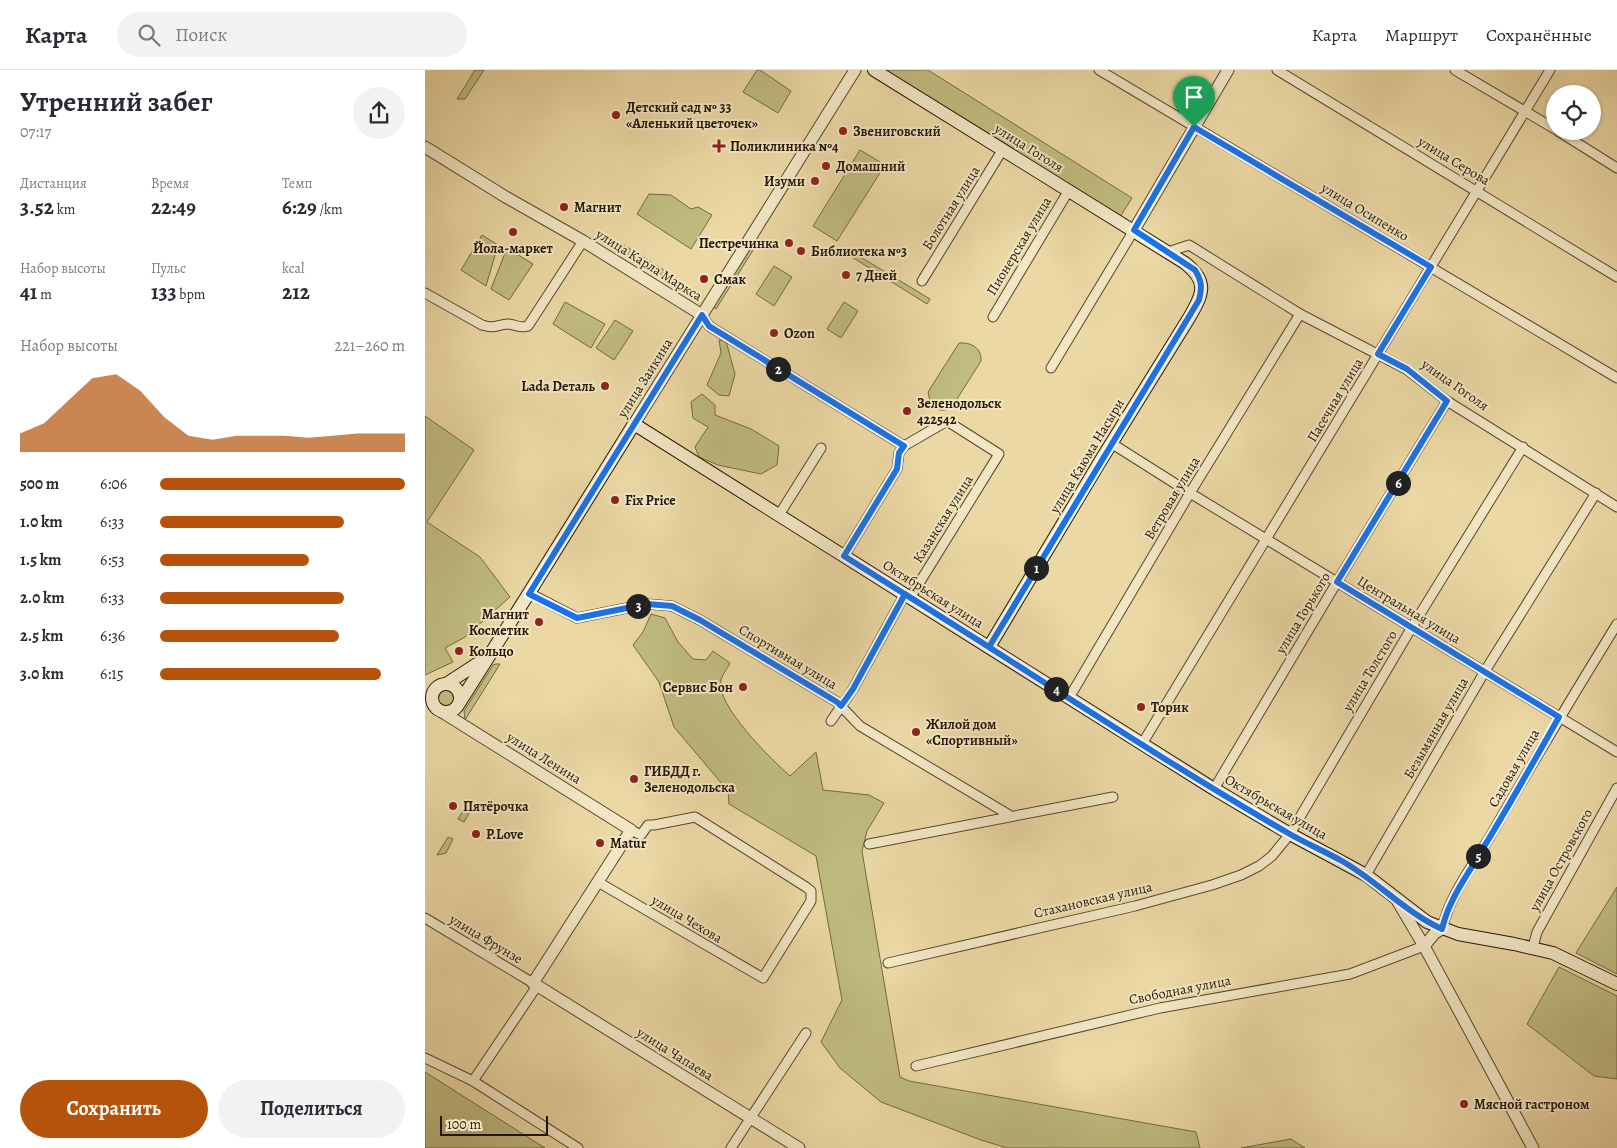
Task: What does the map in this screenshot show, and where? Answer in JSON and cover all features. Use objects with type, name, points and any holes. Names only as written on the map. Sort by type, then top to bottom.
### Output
[{"type":"main road","name":"улица Гоголя","points":[[874,70],[1134,230],[1195,270],[1200,278]]},
{"type":"main road","name":"улица Каюма Насыри","points":[[989,647],[1199,300],[1202,287],[1200,278]]},
{"type":"main road","name":"Октябрьская улица","points":[[634,424],[1215,789],[1290,834],[1366,875],[1427,922],[1442,929],[1475,938],[1533,947],[1572,962],[1617,984]]},
{"type":"main road","name":"улица Заикина","points":[[459,704],[634,424]]},
{"type":"main road","points":[[425,688],[442,685],[451,684],[458,690],[459,704],[451,712],[440,711],[432,702],[435,689],[442,685],[490,655]]},
{"type":"main road","name":"улица Ленина","points":[[425,702],[440,711]]},
{"type":"street","name":"улица Заикина","points":[[634,424],[855,70]]},
{"type":"street","name":"улица Осипенко","points":[[1099,70],[1617,378]]},
{"type":"street","points":[[1051,368],[1228,70]]},
{"type":"street","name":"улица Серова","points":[[1277,70],[1617,277]]},
{"type":"street","points":[[1455,70],[1546,123]]},
{"type":"street","name":"Пасечная улица","points":[[1142,744],[1550,70]]},
{"type":"street","points":[[1573,140],[1617,168]]},
{"type":"street","name":"улица Карла Маркса","points":[[425,147],[504,196],[583,241],[702,315],[709,326],[904,446]]},
{"type":"street","name":"Болотная улица","points":[[922,281],[1003,149]]},
{"type":"street","name":"Пионерская улица","points":[[993,317],[1069,190]]},
{"type":"street","points":[[425,293],[482,325],[493,328],[508,324],[521,328],[528,326],[583,241]]},
{"type":"street","name":"улица Гоголя","points":[[1167,252],[1189,245],[1300,314],[1407,369],[1447,401],[1617,507]]},
{"type":"street","name":"Ветровая улица","points":[[1069,698],[1190,493],[1300,314]]},
{"type":"street","name":"улица Горького","points":[[1215,789],[1337,582],[1447,401]]},
{"type":"street","name":"Казанская улица","points":[[831,721],[907,596],[999,454],[947,421],[904,446]]},
{"type":"street","name":"Центральная улица","points":[[1111,443],[1617,752]]},
{"type":"street","points":[[844,556],[897,469],[899,453],[904,446]]},
{"type":"street","name":"улица Толстого","points":[[1290,834],[1412,628],[1523,447]]},
{"type":"street","points":[[779,515],[821,448]]},
{"type":"street","name":"Безымянная улица","points":[[1366,875],[1485,671],[1596,493]]},
{"type":"street","name":"Спортивная улица","points":[[529,594],[577,618],[647,604],[672,606],[700,620],[837,702],[860,726],[1011,816]]},
{"type":"street","name":"Садовая улица","points":[[1442,929],[1445,914],[1454,894],[1482,851],[1559,717],[1617,624]]},
{"type":"street","points":[[459,704],[457,717],[459,724]]},
{"type":"street","name":"улица Ленина","points":[[440,711],[631,830]]},
{"type":"street","name":"улица Островского","points":[[1533,947],[1537,932],[1617,788]]},
{"type":"street","points":[[869,844],[1113,797]]},
{"type":"street","name":"улица Чехова","points":[[599,882],[763,978],[811,901],[811,891],[806,887],[695,817],[648,825],[641,835],[631,830]]},
{"type":"street","points":[[473,1081],[631,830]]},
{"type":"street","name":"Стахановская улица","points":[[888,963],[1135,906],[1212,885],[1259,866],[1271,856],[1290,834]]},
{"type":"street","name":"Октябрьская улица","points":[[1395,897],[1424,946],[1533,1148]]},
{"type":"street","name":"улица Фрунзе","points":[[425,918],[535,984]]},
{"type":"street","name":"Свободная улица","points":[[915,1066],[1160,1008],[1350,974],[1424,946],[1435,933],[1442,929]]},
{"type":"street","name":"улица Чапаева","points":[[535,984],[799,1148]]},
{"type":"street","points":[[731,1148],[806,1033]]},
{"type":"street","points":[[425,1058],[473,1081],[578,1148]]},
{"type":"shaded area","points":[[475,70],[484,70],[465,99],[457,99]]},
{"type":"shaded area","points":[[757,70],[760,70],[791,91],[778,113],[743,92]]},
{"type":"shaded area","points":[[885,70],[928,70],[1132,198],[1120,217]]},
{"type":"shaded area","points":[[860,150],[885,165],[837,241],[813,226]]},
{"type":"shaded area","points":[[649,194],[671,195],[691,209],[698,207],[712,215],[691,249],[637,214]]},
{"type":"shaded area","points":[[482,235],[498,245],[486,286],[461,270]]},
{"type":"shaded area","points":[[753,241],[757,244],[735,279],[731,276]]},
{"type":"shaded area","points":[[622,244],[678,279],[675,283],[619,249]]},
{"type":"shaded area","points":[[507,248],[533,264],[509,300],[491,289]]},
{"type":"shaded area","points":[[849,250],[930,299],[927,304],[847,254]]},
{"type":"shaded area","points":[[774,266],[792,277],[774,306],[756,294]]},
{"type":"shaded area","points":[[729,279],[733,282],[716,309],[712,306]]},
{"type":"shaded area","points":[[565,302],[605,324],[591,348],[553,324]]},
{"type":"shaded area","points":[[844,302],[858,311],[841,338],[827,329]]},
{"type":"shaded area","points":[[615,320],[633,331],[614,360],[596,348]]},
{"type":"shaded area","points":[[719,340],[726,341],[735,374],[729,396],[719,395],[707,385],[721,353]]},
{"type":"shaded area","points":[[959,343],[968,344],[978,349],[981,361],[952,407],[947,410],[939,410],[931,405],[928,392]]},
{"type":"shaded area","points":[[702,394],[715,405],[715,415],[751,429],[779,446],[777,465],[761,474],[718,465],[699,457],[695,447],[708,427],[693,418],[691,402]]},
{"type":"shaded area","points":[[425,416],[474,450],[427,522],[480,557],[510,597],[465,637],[445,648],[453,662],[425,675]]},
{"type":"shaded area","points":[[651,614],[665,618],[678,642],[693,659],[706,660],[713,651],[730,663],[721,680],[722,691],[727,703],[735,717],[759,745],[790,776],[816,752],[823,790],[869,795],[884,803],[867,831],[862,851],[900,1077],[909,1081],[1196,1132],[1200,1148],[1007,1148],[881,1102],[840,1068],[821,1042],[842,1000],[816,856],[729,804],[728,791],[674,727],[659,682],[633,645],[643,632]]},
{"type":"shaded area","points":[[500,664],[465,720],[464,711],[493,665]]},
{"type":"shaded area","points":[[442,689],[450,689],[455,694],[453,705],[442,707],[437,702],[437,694]]},
{"type":"shaded area","points":[[469,801],[473,806],[464,822],[458,819]]},
{"type":"shaded area","points":[[448,837],[453,839],[446,853],[437,855]]},
{"type":"shaded area","points":[[1617,887],[1617,974],[1576,953]]},
{"type":"shaded area","points":[[1559,967],[1617,996],[1617,1079],[1594,1076],[1527,1024]]},
{"type":"shaded area","points":[[425,1072],[545,1148],[425,1148]]},
{"type":"shaded area","points":[[1291,1139],[1305,1148],[1241,1148]]},
{"type":"place","name":"Детский сад № 33 «Аленький цветочек»","points":[[616,115]]},
{"type":"place","name":"Звениговский","points":[[843,131]]},
{"type":"place","name":"Поликлиника №4","points":[[719,146]]},
{"type":"place","name":"Домашний","points":[[826,166]]},
{"type":"place","name":"Изуми","points":[[815,181]]},
{"type":"place","name":"Магнит","points":[[564,207]]},
{"type":"place","name":"Йола-маркет","points":[[513,232]]},
{"type":"place","name":"Пестречинка","points":[[789,243]]},
{"type":"place","name":"Библиотека №3","points":[[801,251]]},
{"type":"place","name":"7 Дней","points":[[846,275]]},
{"type":"place","name":"Смак","points":[[704,279]]},
{"type":"place","name":"Ozon","points":[[774,333]]},
{"type":"place","name":"Lada Dеталь","points":[[605,386]]},
{"type":"place","name":"Зеленодольск 422542","points":[[907,411]]},
{"type":"place","name":"Fix Price","points":[[615,500]]},
{"type":"place","name":"Магнит Косметик","points":[[539,622]]},
{"type":"place","name":"Кольцо","points":[[459,651]]},
{"type":"place","name":"Сервис Бон","points":[[743,687]]},
{"type":"place","name":"Торик","points":[[1141,707]]},
{"type":"place","name":"Жилой дом «Спортивный»","points":[[916,732]]},
{"type":"place","name":"ГИБДД г. Зеленодольска","points":[[634,779]]},
{"type":"place","name":"Пятёрочка","points":[[453,806]]},
{"type":"place","name":"P.Love","points":[[476,834]]},
{"type":"place","name":"Matur","points":[[600,843]]},
{"type":"place","name":"Мясной гастроном","points":[[1464,1104]]},
{"type":"route","points":[[1194,127],[1134,230],[1195,270],[1200,278],[1202,287],[1199,300],[989,647],[927,609],[910,598],[844,556],[897,469],[899,453],[904,446],[709,326],[702,315],[529,594],[577,618],[647,604],[672,606],[700,620],[841,706],[853,689],[867,664],[905,594],[927,609],[1215,789],[1290,834],[1366,875],[1427,922],[1442,929],[1445,914],[1454,894],[1482,851],[1559,717],[1337,582],[1447,401],[1407,369],[1378,354],[1431,267],[1194,127]]}]
